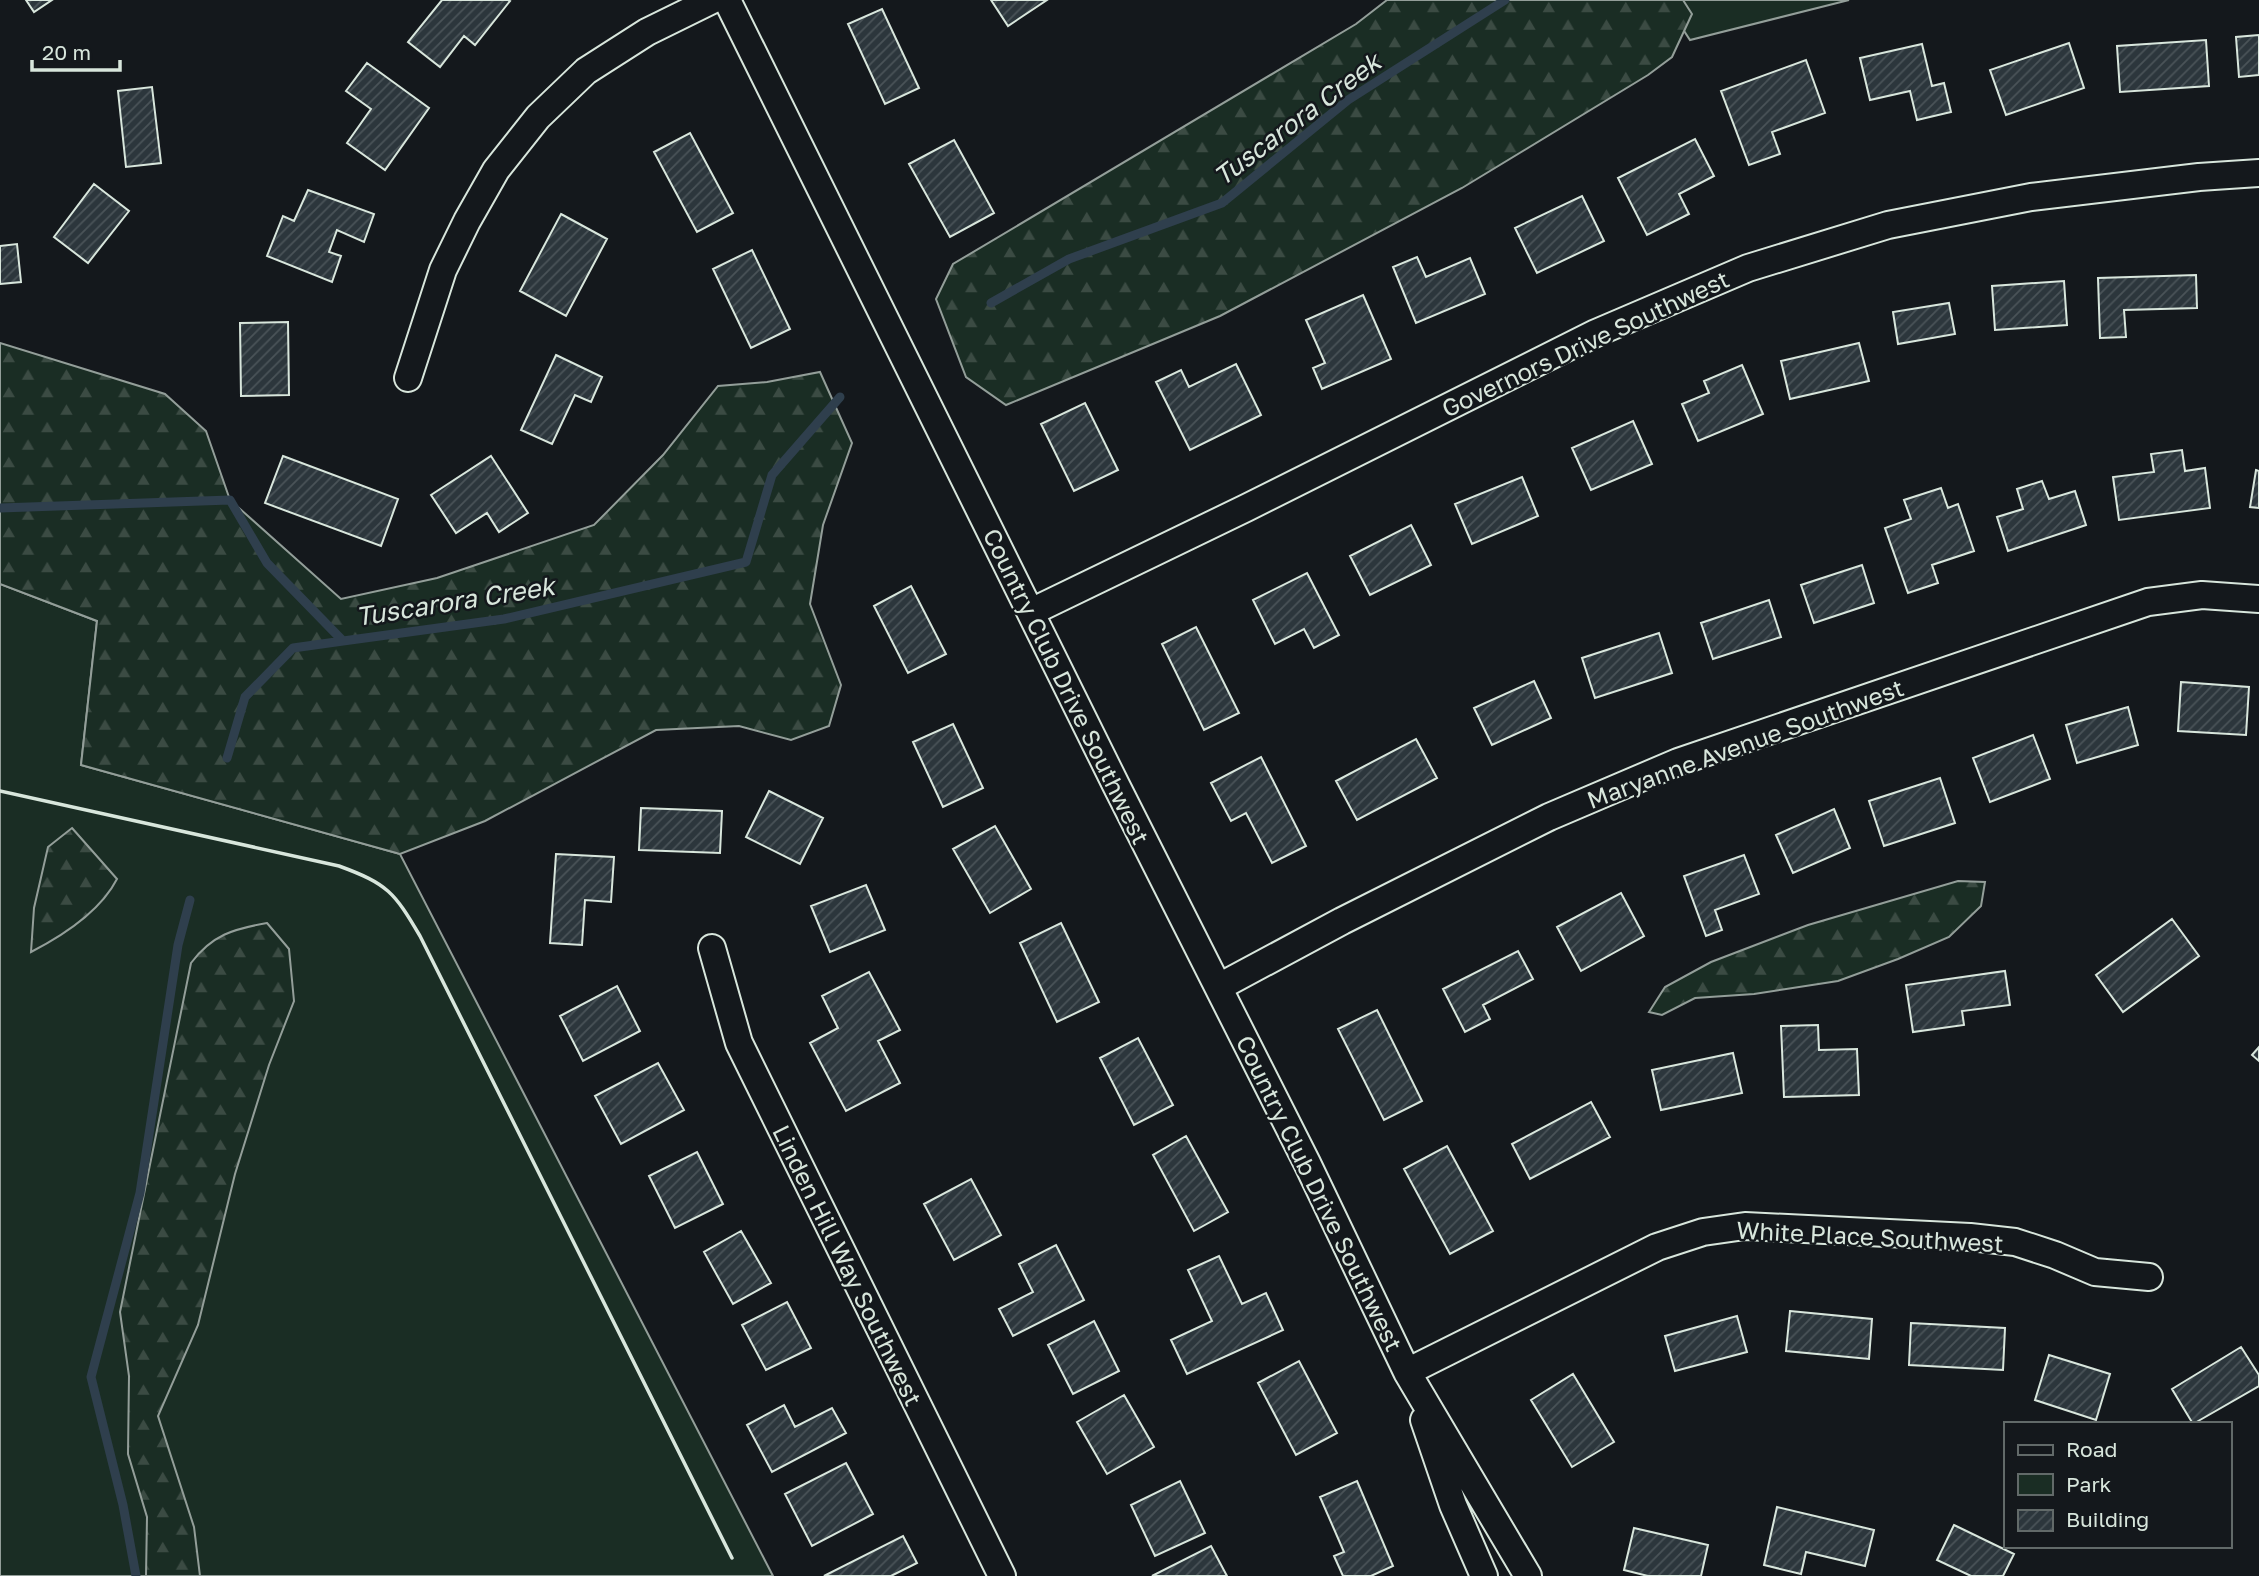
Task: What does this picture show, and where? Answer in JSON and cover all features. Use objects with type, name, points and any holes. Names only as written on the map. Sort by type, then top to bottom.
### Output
[{"type":"street","points":[[408,378],[443,270],[467,221],[496,170],[538,117],[586,71],[648,32],[712,0]]},
{"type":"street","name":"Country Club Drive Southwest","points":[[727,0],[1219,987],[1407,1372],[1528,1576]]},
{"type":"street","name":"Governors Drive Southwest","points":[[1031,612],[1247,508],[1596,333],[1748,268],[1888,225],[2031,197],[2199,177],[2259,173]]},
{"type":"street","name":"Maryanne Avenue Southwest","points":[[1219,987],[1342,921],[1549,817],[1678,762],[2148,602],[2202,595],[2259,599]]},
{"type":"street","name":"Linden Hill Way Southwest","points":[[712,948],[739,1043],[1002,1576]]},
{"type":"street","name":"White Place Southwest","points":[[1407,1372],[1657,1247],[1703,1232],[1745,1226],[1969,1237],[2015,1242],[2095,1272],[2149,1277]]},
{"type":"street","name":"Country Club Drive Southwest","points":[[1407,1372],[1453,1505],[1484,1576]]},
{"type":"green space","points":[[1387,0],[1683,0],[1692,14],[1672,57],[1648,75],[1462,188],[1220,316],[1006,405],[966,377],[936,299],[953,264],[1356,24]]},
{"type":"green space","points":[[1664,0],[1849,0],[1690,40]]},
{"type":"green space","points":[[0,343],[165,394],[206,431],[230,500],[341,599],[437,578],[594,525],[663,455],[718,386],[767,382],[820,372],[852,443],[823,525],[810,604],[841,685],[829,726],[791,740],[739,726],[656,730],[485,821],[400,854],[81,765],[97,621],[0,584]]},
{"type":"green space","points":[[0,584],[97,621],[81,765],[400,854],[773,1576],[0,1576]]},
{"type":"green space","points":[[72,828],[117,879],[101,902],[80,922],[31,952],[34,908],[48,847]]},
{"type":"green space","points":[[1958,881],[1985,882],[1981,906],[1949,937],[1898,959],[1838,981],[1754,994],[1695,998],[1662,1015],[1649,1012],[1665,987],[1711,962],[1808,925]]},
{"type":"green space","points":[[267,923],[289,949],[294,1001],[269,1065],[235,1174],[198,1325],[158,1416],[194,1527],[200,1576],[146,1576],[147,1517],[128,1454],[129,1376],[120,1312],[191,963],[207,946],[224,935]]},
{"type":"building","points":[[26,0],[52,0],[34,12]]},
{"type":"building","points":[[442,0],[510,1],[475,45],[464,36],[440,67],[408,42]]},
{"type":"building","points":[[991,0],[1047,0],[1008,26]]},
{"type":"building","points":[[882,9],[919,88],[885,104],[848,24]]},
{"type":"building","points":[[2259,35],[2259,75],[2239,77],[2236,37]]},
{"type":"building","points":[[2206,40],[2209,86],[2120,92],[2117,46]]},
{"type":"building","points":[[2069,43],[2084,88],[2006,115],[1990,70]]},
{"type":"building","points":[[1922,44],[1932,86],[1944,83],[1951,112],[1917,120],[1910,91],[1870,100],[1860,58]]},
{"type":"building","points":[[1806,60],[1825,113],[1772,132],[1780,154],[1749,165],[1721,91]]},
{"type":"building","points":[[367,63],[429,108],[385,170],[347,143],[371,109],[346,91]]},
{"type":"building","points":[[152,87],[161,163],[126,167],[118,91]]},
{"type":"building","points":[[690,133],[733,213],[697,232],[654,152]]},
{"type":"building","points":[[1695,139],[1714,176],[1679,194],[1689,214],[1647,235],[1618,178]]},
{"type":"building","points":[[954,140],[994,213],[950,237],[909,164]]},
{"type":"building","points":[[94,184],[129,211],[88,263],[54,237]]},
{"type":"building","points":[[308,190],[374,214],[364,242],[337,230],[329,252],[341,256],[332,282],[267,256],[283,216],[294,221]]},
{"type":"building","points":[[1582,196],[1604,241],[1537,273],[1515,228]]},
{"type":"building","points":[[561,214],[607,239],[566,316],[520,291]]},
{"type":"building","points":[[17,244],[21,282],[0,284],[0,246]]},
{"type":"building","points":[[752,250],[790,329],[751,348],[713,269]]},
{"type":"building","points":[[1417,257],[1426,277],[1470,258],[1485,294],[1416,323],[1393,267]]},
{"type":"building","points":[[2196,275],[2197,308],[2124,310],[2126,337],[2100,338],[2098,278]]},
{"type":"building","points":[[2064,281],[2067,325],[1995,330],[1992,286]]},
{"type":"building","points":[[1363,295],[1391,359],[1322,389],[1313,368],[1325,363],[1306,320]]},
{"type":"building","points":[[1949,303],[1955,334],[1898,344],[1893,312]]},
{"type":"building","points":[[288,322],[289,395],[241,396],[240,323]]},
{"type":"building","points":[[1859,343],[1869,381],[1790,399],[1781,361]]},
{"type":"building","points":[[556,355],[602,377],[591,402],[575,395],[552,444],[521,430]]},
{"type":"building","points":[[1236,364],[1261,415],[1190,450],[1156,382],[1181,370],[1189,387]]},
{"type":"building","points":[[1742,365],[1763,414],[1698,441],[1682,404],[1709,393],[1704,381]]},
{"type":"building","points":[[1085,403],[1118,470],[1074,491],[1041,424]]},
{"type":"building","points":[[1633,421],[1652,464],[1591,490],[1572,448]]},
{"type":"building","points":[[2182,450],[2185,471],[2205,468],[2210,508],[2119,520],[2113,477],[2154,472],[2151,454]]},
{"type":"building","points":[[283,456],[398,499],[381,546],[265,503]]},
{"type":"building","points":[[491,456],[528,513],[499,532],[487,513],[456,533],[431,495]]},
{"type":"building","points":[[2256,470],[2259,471],[2259,508],[2250,507]]},
{"type":"building","points":[[1522,477],[1538,516],[1472,544],[1455,504]]},
{"type":"building","points":[[2042,481],[2049,499],[2075,491],[2086,525],[2008,551],[1997,517],[2023,509],[2017,489]]},
{"type":"building","points":[[1941,488],[1948,508],[1958,504],[1974,551],[1932,565],[1938,583],[1908,593],[1885,528],[1911,519],[1904,500]]},
{"type":"building","points":[[1411,525],[1431,565],[1370,595],[1350,556]]},
{"type":"building","points":[[1862,565],[1874,603],[1814,623],[1801,585]]},
{"type":"building","points":[[1307,573],[1339,635],[1314,648],[1304,629],[1275,644],[1253,600]]},
{"type":"building","points":[[911,586],[946,654],[908,673],[874,606]]},
{"type":"building","points":[[1769,600],[1781,637],[1713,659],[1701,623]]},
{"type":"building","points":[[1196,627],[1239,713],[1204,730],[1162,644]]},
{"type":"building","points":[[1659,633],[1672,673],[1595,698],[1582,658]]},
{"type":"building","points":[[1534,681],[1551,718],[1492,745],[1474,708]]},
{"type":"building","points":[[2181,682],[2249,687],[2246,735],[2178,731]]},
{"type":"building","points":[[2128,707],[2138,745],[2077,763],[2066,725]]},
{"type":"building","points":[[953,724],[983,788],[943,807],[913,742]]},
{"type":"building","points":[[2033,735],[2050,779],[1990,802],[1973,758]]},
{"type":"building","points":[[1416,739],[1437,778],[1357,820],[1336,781]]},
{"type":"building","points":[[1261,757],[1306,846],[1272,863],[1246,813],[1231,821],[1211,783]]},
{"type":"building","points":[[1940,778],[1955,823],[1884,846],[1869,801]]},
{"type":"building","points":[[769,791],[823,818],[800,864],[746,837]]},
{"type":"building","points":[[641,808],[722,811],[720,853],[639,850]]},
{"type":"building","points":[[1834,809],[1850,848],[1793,873],[1776,835]]},
{"type":"building","points":[[995,826],[1031,889],[990,913],[953,849]]},
{"type":"building","points":[[556,854],[614,857],[611,902],[585,900],[582,945],[550,943]]},
{"type":"building","points":[[1744,855],[1759,894],[1715,910],[1722,930],[1706,936],[1684,876]]},
{"type":"building","points":[[866,885],[885,930],[830,952],[811,906]]},
{"type":"building","points":[[1621,893],[1644,936],[1581,971],[1557,927]]},
{"type":"building","points":[[2172,919],[2199,956],[2123,1012],[2096,975]]},
{"type":"building","points":[[1061,923],[1099,1002],[1057,1022],[1020,943]]},
{"type":"building","points":[[1518,951],[1533,979],[1483,1005],[1490,1019],[1465,1032],[1443,989]]},
{"type":"building","points":[[2005,971],[2010,1005],[1962,1011],[1964,1025],[1913,1032],[1906,985]]},
{"type":"building","points":[[869,972],[900,1030],[878,1041],[900,1083],[846,1111],[810,1043],[838,1028],[822,996]]},
{"type":"building","points":[[617,986],[640,1031],[583,1061],[560,1016]]},
{"type":"building","points":[[1377,1010],[1422,1101],[1384,1120],[1338,1029]]},
{"type":"building","points":[[1818,1025],[1819,1050],[1857,1049],[1859,1095],[1784,1097],[1781,1026]]},
{"type":"building","points":[[1138,1038],[1173,1105],[1134,1125],[1100,1058]]},
{"type":"building","points":[[2259,1047],[2259,1061],[2252,1055]]},
{"type":"building","points":[[1733,1053],[1742,1093],[1661,1110],[1652,1070]]},
{"type":"building","points":[[658,1063],[684,1110],[621,1144],[595,1096]]},
{"type":"building","points":[[1591,1102],[1610,1137],[1530,1179],[1512,1144]]},
{"type":"building","points":[[1186,1136],[1228,1212],[1194,1231],[1153,1155]]},
{"type":"building","points":[[1447,1146],[1493,1231],[1450,1254],[1404,1169]]},
{"type":"building","points":[[697,1152],[723,1204],[675,1228],[649,1176]]},
{"type":"building","points":[[971,1179],[1001,1235],[954,1260],[924,1204]]},
{"type":"building","points":[[741,1231],[771,1283],[733,1304],[704,1252]]},
{"type":"building","points":[[1056,1245],[1084,1300],[1013,1336],[999,1309],[1033,1292],[1019,1264]]},
{"type":"building","points":[[1219,1256],[1242,1304],[1266,1293],[1283,1330],[1187,1374],[1171,1340],[1212,1321],[1188,1270]]},
{"type":"building","points":[[787,1302],[811,1348],[766,1370],[742,1325]]},
{"type":"building","points":[[1790,1311],[1872,1319],[1869,1359],[1786,1351]]},
{"type":"building","points":[[1737,1316],[1747,1352],[1675,1371],[1665,1336]]},
{"type":"building","points":[[1094,1321],[1119,1371],[1073,1394],[1048,1345]]},
{"type":"building","points":[[1911,1323],[2005,1328],[2003,1370],[1909,1365]]},
{"type":"building","points":[[2241,1347],[2259,1375],[2259,1386],[2196,1422],[2192,1422],[2172,1389]]},
{"type":"building","points":[[2049,1355],[2110,1374],[2096,1420],[2035,1400]]},
{"type":"building","points":[[1299,1361],[1337,1433],[1296,1455],[1258,1383]]},
{"type":"building","points":[[1573,1374],[1614,1442],[1572,1467],[1531,1400]]},
{"type":"building","points":[[1124,1395],[1154,1447],[1107,1474],[1077,1422]]},
{"type":"building","points":[[784,1405],[795,1427],[832,1408],[846,1433],[772,1472],[747,1425]]},
{"type":"building","points":[[846,1463],[873,1514],[812,1546],[785,1494]]},
{"type":"building","points":[[1180,1481],[1205,1533],[1155,1556],[1131,1505]]},
{"type":"building","points":[[1357,1481],[1393,1566],[1371,1576],[1343,1576],[1334,1556],[1344,1552],[1320,1497]]},
{"type":"building","points":[[1777,1507],[1874,1530],[1865,1566],[1806,1552],[1801,1574],[1764,1565]]},
{"type":"building","points":[[1954,1525],[2014,1554],[2003,1576],[1971,1576],[1937,1560]]},
{"type":"building","points":[[1634,1528],[1708,1545],[1701,1576],[1648,1576],[1624,1570]]},
{"type":"building","points":[[903,1536],[917,1563],[891,1576],[824,1576]]},
{"type":"building","points":[[1211,1546],[1227,1576],[1152,1576]]},
{"type":"waterway","name":"Tuscarora Creek","points":[[991,303],[1069,259],[1222,203],[1348,100],[1505,0]]},
{"type":"waterway","name":"Tuscarora Creek","points":[[0,508],[230,500],[267,563],[343,641],[504,619],[746,562],[772,475],[840,397]]},
{"type":"waterway","points":[[227,758],[245,697],[293,648],[343,641]]},
{"type":"waterway","points":[[136,1576],[123,1505],[91,1377],[140,1193],[178,945],[190,900]]},
{"type":"wall","points":[[0,791],[339,866],[369,878],[396,899],[420,936],[732,1558]]}]
